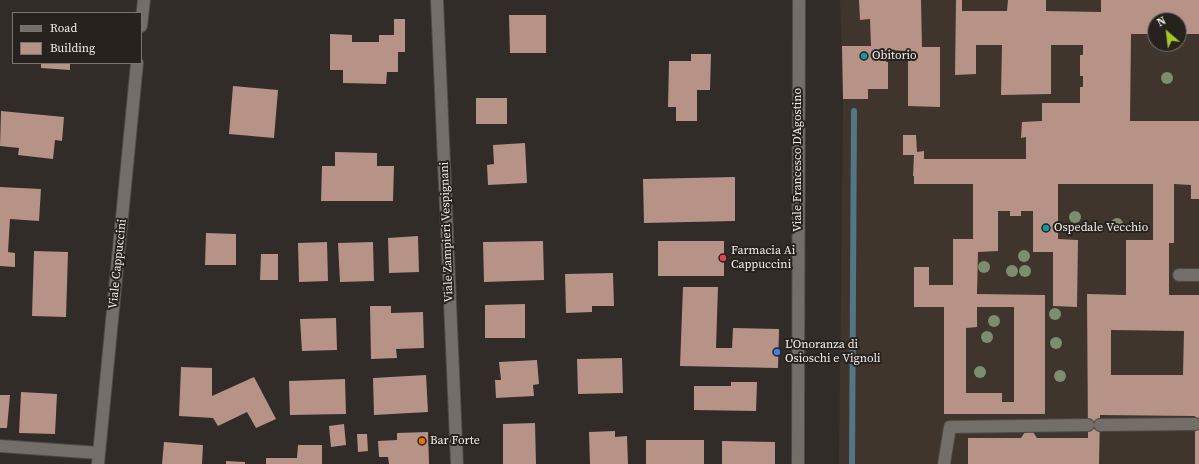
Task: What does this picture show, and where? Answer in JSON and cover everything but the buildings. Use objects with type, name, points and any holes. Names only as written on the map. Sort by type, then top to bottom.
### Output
[{"type":"street","points":[[142,17],[144,0]]},
{"type":"street","name":"Viale Zampieri Vespignani","points":[[437,0],[457,464]]},
{"type":"street","name":"Viale Francesco D'Agostino","points":[[798,464],[799,0]]},
{"type":"street","name":"Viale Cappuccini","points":[[98,458],[137,64]]},
{"type":"street","points":[[1179,275],[1199,275]]},
{"type":"street","points":[[944,464],[950,427],[1195,424]]},
{"type":"street","points":[[0,446],[98,458]]},
{"type":"shaded area","points":[[840,0],[1199,0],[1199,464],[839,464],[843,99]]},
{"type":"waterway","points":[[852,464],[854,111]]},
{"type":"place","name":"Obitorio","points":[[864,56]]},
{"type":"place","name":"Ospedale Vecchio","points":[[1046,228]]},
{"type":"place","name":"Farmacia Ai Cappuccini","points":[[723,258]]},
{"type":"place","name":"L'Onoranza di Osioschi e Vignoli","points":[[777,352]]},
{"type":"place","name":"Bar Forte","points":[[422,441]]}]
